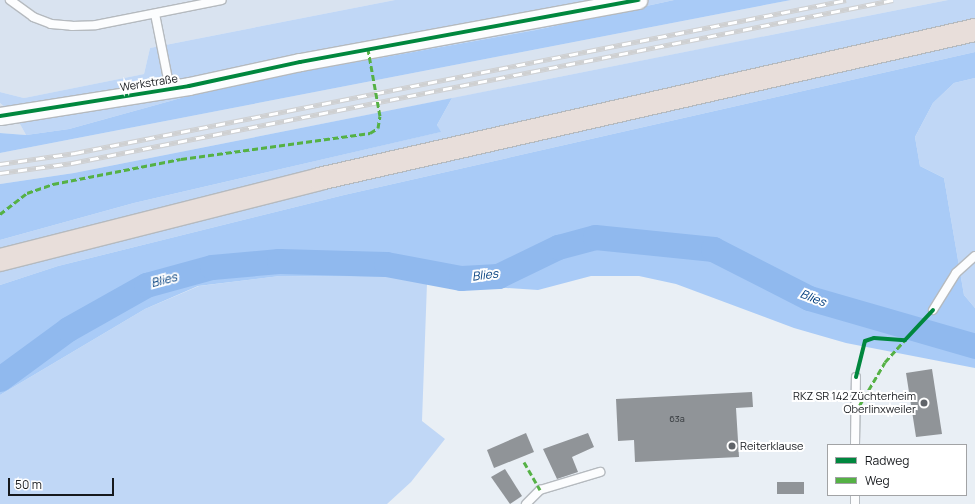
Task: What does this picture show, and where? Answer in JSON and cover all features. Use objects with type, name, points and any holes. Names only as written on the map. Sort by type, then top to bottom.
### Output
[{"type":"highway","points":[[0,260],[319,179],[975,30]]},
{"type":"street","name":"Werkstraße","points":[[0,116],[170,89],[300,62],[638,0]]},
{"type":"lane","points":[[10,0],[33,17],[51,24],[96,25],[222,0]]},
{"type":"lane","points":[[155,14],[170,89]]},
{"type":"lane","points":[[933,310],[956,273],[975,256]]},
{"type":"lane","points":[[855,444],[856,377]]},
{"type":"lane","points":[[526,504],[540,490],[600,472]]},
{"type":"shaded area","points":[[0,0],[395,0],[150,48],[144,74],[24,98],[0,92]]},
{"type":"shaded area","points":[[395,0],[674,0],[536,30],[228,85],[69,129],[26,135],[15,115],[0,103],[0,92],[24,98],[144,74],[150,48]]},
{"type":"shaded area","points":[[674,0],[791,0],[0,153],[0,133],[26,135],[69,129],[228,85],[536,30]]},
{"type":"shaded area","points":[[791,0],[948,0],[74,173],[0,184],[0,153]]},
{"type":"shaded area","points":[[948,0],[975,0],[975,52],[344,195],[58,266],[0,285],[0,240],[134,203],[440,132],[437,125],[452,98]]},
{"type":"shaded area","points":[[975,52],[975,78],[954,83],[933,103],[915,137],[920,166],[944,178],[964,295],[975,308],[975,368],[846,343],[794,328],[676,284],[639,276],[591,276],[538,290],[427,283],[399,277],[280,276],[198,286],[145,309],[0,395],[0,285],[58,266],[344,195]]},
{"type":"shaded area","points":[[975,78],[975,308],[964,295],[944,178],[920,166],[915,137],[933,103],[954,83]]},
{"type":"shaded area","points":[[452,98],[437,125],[441,132],[134,203],[0,240],[0,184],[74,173]]},
{"type":"shaded area","points":[[0,103],[15,115],[26,135],[0,133]]},
{"type":"shaded area","points":[[280,276],[399,277],[427,283],[422,421],[445,439],[411,482],[387,504],[0,504],[0,395],[145,309],[199,286]]},
{"type":"building","name":"RKZ SR 142 Züchterheim Oberlinxweiler","points":[[932,369],[942,434],[916,437],[906,373]]},
{"type":"building","points":[[752,392],[753,407],[736,408],[739,457],[635,462],[634,440],[618,441],[616,399]]},
{"type":"building","points":[[526,433],[534,452],[494,468],[487,450]]},
{"type":"building","points":[[588,433],[594,447],[572,457],[578,472],[557,479],[543,449]]},
{"type":"building","points":[[505,469],[522,496],[510,504],[491,477]]},
{"type":"building","points":[[777,482],[804,482],[804,494],[777,494]]},
{"type":"waterway","name":"Blies","points":[[0,379],[68,329],[146,285],[212,267],[279,261],[386,264],[461,278],[498,276],[558,247],[595,237],[713,249],[809,298],[975,346]]},
{"type":"railway","points":[[0,164],[75,153],[846,0]]},
{"type":"railway","points":[[0,173],[72,163],[893,0]]},
{"type":"marked path","points":[[0,214],[27,193],[53,184],[181,159],[370,133],[378,128],[380,116],[368,49]]},
{"type":"marked path","points":[[855,413],[885,362],[905,340]]},
{"type":"marked path","points":[[524,462],[540,490]]},
{"type":"cycle path","points":[[0,116],[189,86],[300,62],[638,0]]},
{"type":"cycle path","points":[[856,377],[865,341],[874,338],[905,340],[933,310]]},
{"type":"place","name":"RKZ SR 142 Züchterheim Oberlinxweiler","points":[[924,403]]},
{"type":"place","name":"Reiterklause","points":[[732,446]]}]
